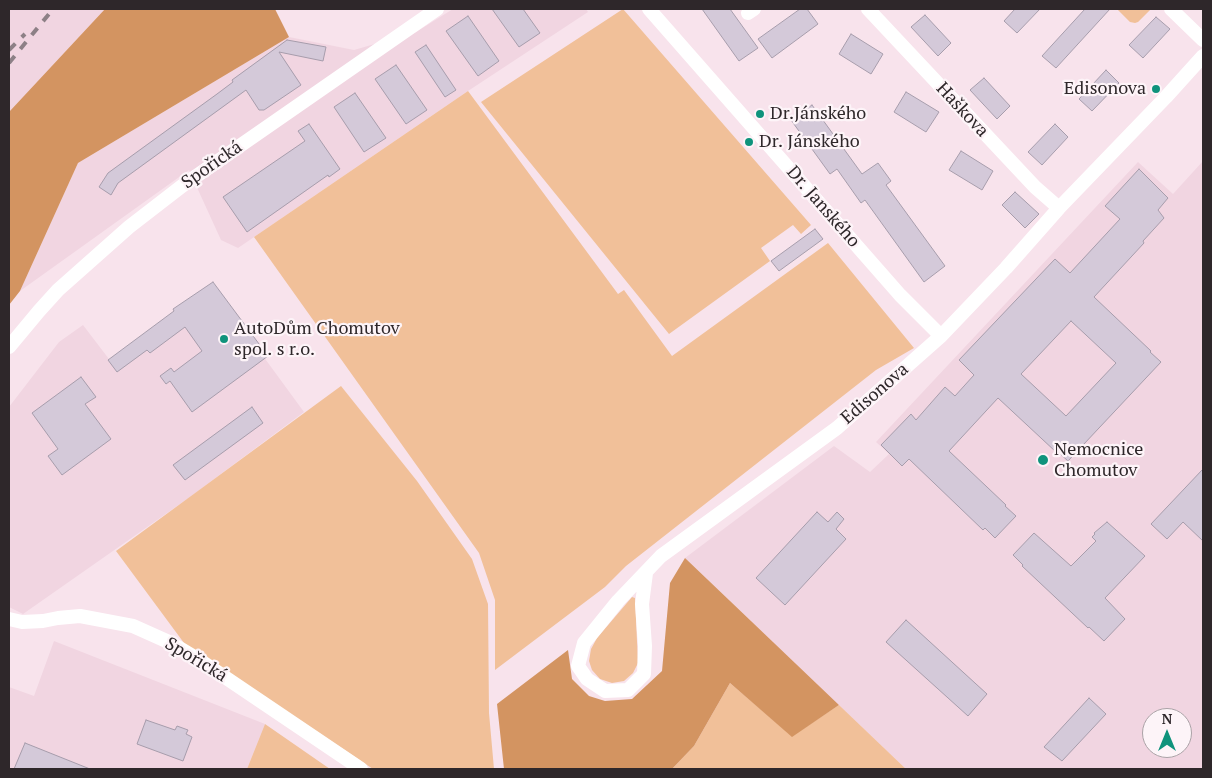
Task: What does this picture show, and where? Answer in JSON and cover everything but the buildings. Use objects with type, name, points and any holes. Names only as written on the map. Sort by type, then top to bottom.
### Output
[{"type":"street","name":"Spořická","points":[[9,347],[58,290],[129,227],[182,186],[437,9]]},
{"type":"street","name":"Dr. Janského","points":[[649,9],[900,295],[941,336]]},
{"type":"street","name":"Haškova","points":[[868,9],[1035,187],[1059,208]]},
{"type":"street","points":[[1171,9],[1203,40]]},
{"type":"street","name":"Edisonova","points":[[646,573],[642,604],[645,646],[644,674],[628,690],[605,691],[587,679],[578,666],[584,642],[618,601],[661,556],[837,428],[941,336],[1203,56]]},
{"type":"street","name":"Spořická","points":[[9,619],[22,622],[80,616],[133,626],[171,643],[201,661],[361,769]]},
{"type":"shaded area","points":[[9,9],[105,9],[9,112]]},
{"type":"shaded area","points":[[105,9],[275,9],[289,37],[78,163],[20,291],[9,305],[9,112]]},
{"type":"shaded area","points":[[453,9],[586,9],[588,12],[468,91],[238,248],[221,240],[189,170],[20,291],[78,163],[289,37],[354,50],[416,32]]},
{"type":"shaded area","points":[[623,9],[811,225],[801,234],[793,225],[761,248],[770,261],[669,334],[481,102]]},
{"type":"shaded area","points":[[1117,9],[1151,9],[1135,23],[1130,22]]},
{"type":"shaded area","points":[[468,91],[618,294],[624,290],[672,356],[828,243],[914,348],[876,370],[626,566],[605,587],[495,670],[495,600],[479,553],[254,237]]},
{"type":"shaded area","name":"Nemocnice Chomutov","points":[[1203,161],[1203,769],[906,769],[685,558],[834,446],[870,472],[889,454],[876,442],[1138,162],[1173,194]]},
{"type":"shaded area","points":[[214,289],[304,412],[190,497],[23,614],[9,607],[9,407],[59,342],[83,325],[112,363]]},
{"type":"shaded area","points":[[341,386],[417,481],[472,559],[488,604],[489,713],[494,769],[373,769],[184,643],[116,551]]},
{"type":"shaded area","points":[[685,558],[839,705],[792,737],[730,683],[694,746],[672,769],[504,769],[497,704],[568,650],[572,679],[589,696],[605,701],[632,699],[662,671],[670,583]]},
{"type":"shaded area","points":[[632,597],[635,598],[638,663],[633,673],[624,681],[612,683],[600,679],[592,670],[589,661],[591,649],[597,638]]},
{"type":"shaded area","points":[[54,641],[265,724],[247,769],[9,769],[9,687],[34,696]]},
{"type":"shaded area","points":[[730,683],[792,736],[839,705],[906,769],[672,769],[694,746]]},
{"type":"shaded area","points":[[265,724],[330,769],[247,769]]},
{"type":"railway","points":[[9,63],[53,9]]},
{"type":"railway","points":[[9,50],[25,34]]},
{"type":"place","name":"Edisonova","points":[[1156,89]]},
{"type":"place","name":"Dr.Jánského","points":[[760,114]]},
{"type":"place","name":"Dr. Jánského","points":[[749,142]]},
{"type":"place","name":"AutoDům Chomutov spol. s r.o.","points":[[224,339]]},
{"type":"place","name":"Nemocnice Chomutov","points":[[1043,460]]}]
